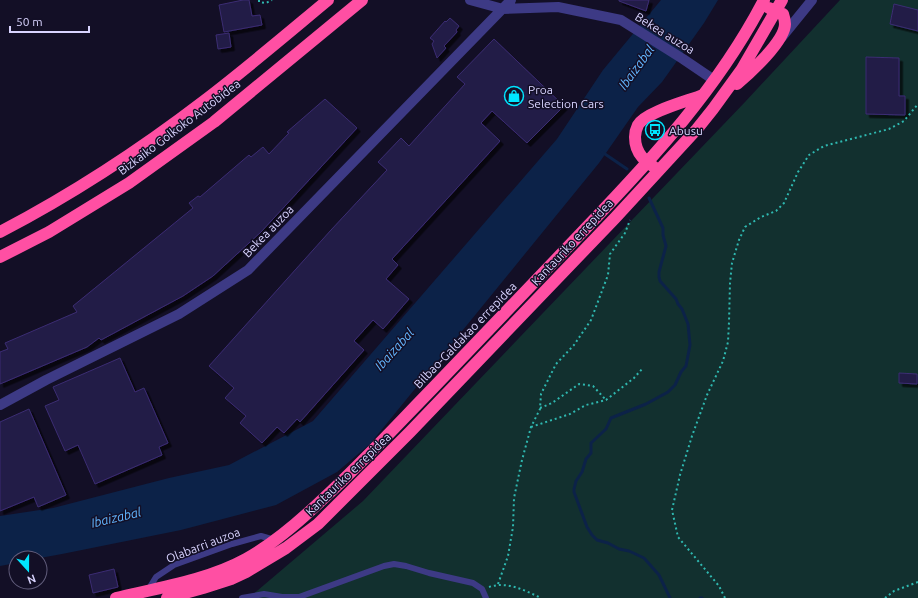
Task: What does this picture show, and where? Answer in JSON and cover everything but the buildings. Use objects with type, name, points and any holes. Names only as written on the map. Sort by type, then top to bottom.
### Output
[{"type":"highway","name":"Bizkaiko Golkoko Autobidea","points":[[0,232],[37,213],[111,167],[204,101],[328,0]]},
{"type":"highway","name":"Bizkaiko Golkoko Autobidea","points":[[0,257],[49,232],[129,183],[214,122],[362,0]]},
{"type":"highway","points":[[720,100],[751,72],[776,44],[784,31],[785,24],[780,13],[782,0]]},
{"type":"highway","points":[[762,2],[780,13]]},
{"type":"highway","name":"Bilbao-Galdakao errepidea","points":[[116,598],[208,575],[245,560],[295,525],[342,481],[496,323],[648,162],[714,80],[747,29],[762,2]]},
{"type":"highway","name":"Kantauriko errepidea","points":[[168,598],[210,586],[246,572],[286,548],[318,524],[416,427],[615,218],[697,129],[720,100],[780,13]]},
{"type":"highway","points":[[658,170],[643,158],[637,150],[635,143],[635,132],[638,124],[646,117],[661,110],[703,95]]},
{"type":"street","name":"Bekea auzoa","points":[[470,0],[503,9],[558,7],[621,20],[714,80]]},
{"type":"street","name":"Bekea auzoa","points":[[0,404],[179,314],[248,270],[511,0]]},
{"type":"street","points":[[776,44],[812,0]]},
{"type":"street","points":[[780,13],[797,13],[805,10]]},
{"type":"lane","name":"Olabarri auzoa","points":[[147,591],[156,577],[174,565],[232,544],[261,536],[274,540]]},
{"type":"lane","points":[[242,598],[264,594],[282,597],[315,595],[384,566],[394,564],[473,583],[482,589],[486,598]]},
{"type":"path","points":[[259,0],[260,2],[266,3],[272,0]]},
{"type":"path","points":[[725,598],[719,586],[678,537],[672,510],[680,475],[692,436],[707,395],[723,361],[728,342],[732,263],[739,240],[745,227],[761,217],[776,211],[784,202],[798,172],[809,155],[824,146],[889,129],[904,121],[918,104]]},
{"type":"path","points":[[498,584],[508,556],[513,527],[514,498],[522,460],[531,427],[540,409],[541,394],[556,364],[574,345],[591,320],[608,275],[610,254],[625,233],[631,216]]},
{"type":"path","points":[[531,427],[570,414],[586,405],[606,400],[634,378],[642,369]]},
{"type":"path","points":[[540,409],[552,403],[579,384],[593,386],[606,400]]},
{"type":"path","points":[[885,598],[894,591],[918,582]]},
{"type":"path","points":[[482,589],[498,584],[520,588],[541,598]]},
{"type":"green space","points":[[840,0],[918,0],[918,598],[246,598],[251,596],[363,501],[745,102]]},
{"type":"water","name":"Ibaizabal","points":[[661,0],[718,0],[704,23],[662,82],[638,107],[599,163],[370,444],[337,472],[276,505],[181,530],[48,557],[48,550],[8,550],[8,564],[0,566],[0,516],[53,508],[169,478],[229,465],[313,421],[557,139],[603,70]]},
{"type":"waterway","points":[[602,152],[627,169]]},
{"type":"waterway","points":[[649,198],[663,228],[666,246],[659,272],[660,281],[676,299],[688,324],[690,345],[686,366],[681,372],[675,385],[668,392],[646,404],[611,418],[606,429],[591,443],[591,453],[586,459],[582,472],[576,481],[574,492],[587,527],[592,535],[597,540],[644,558],[659,575],[670,598]]},
{"type":"place","name":"Proa Selection Cars","points":[[514,96]]},
{"type":"place","name":"Abusu","points":[[655,130]]}]
